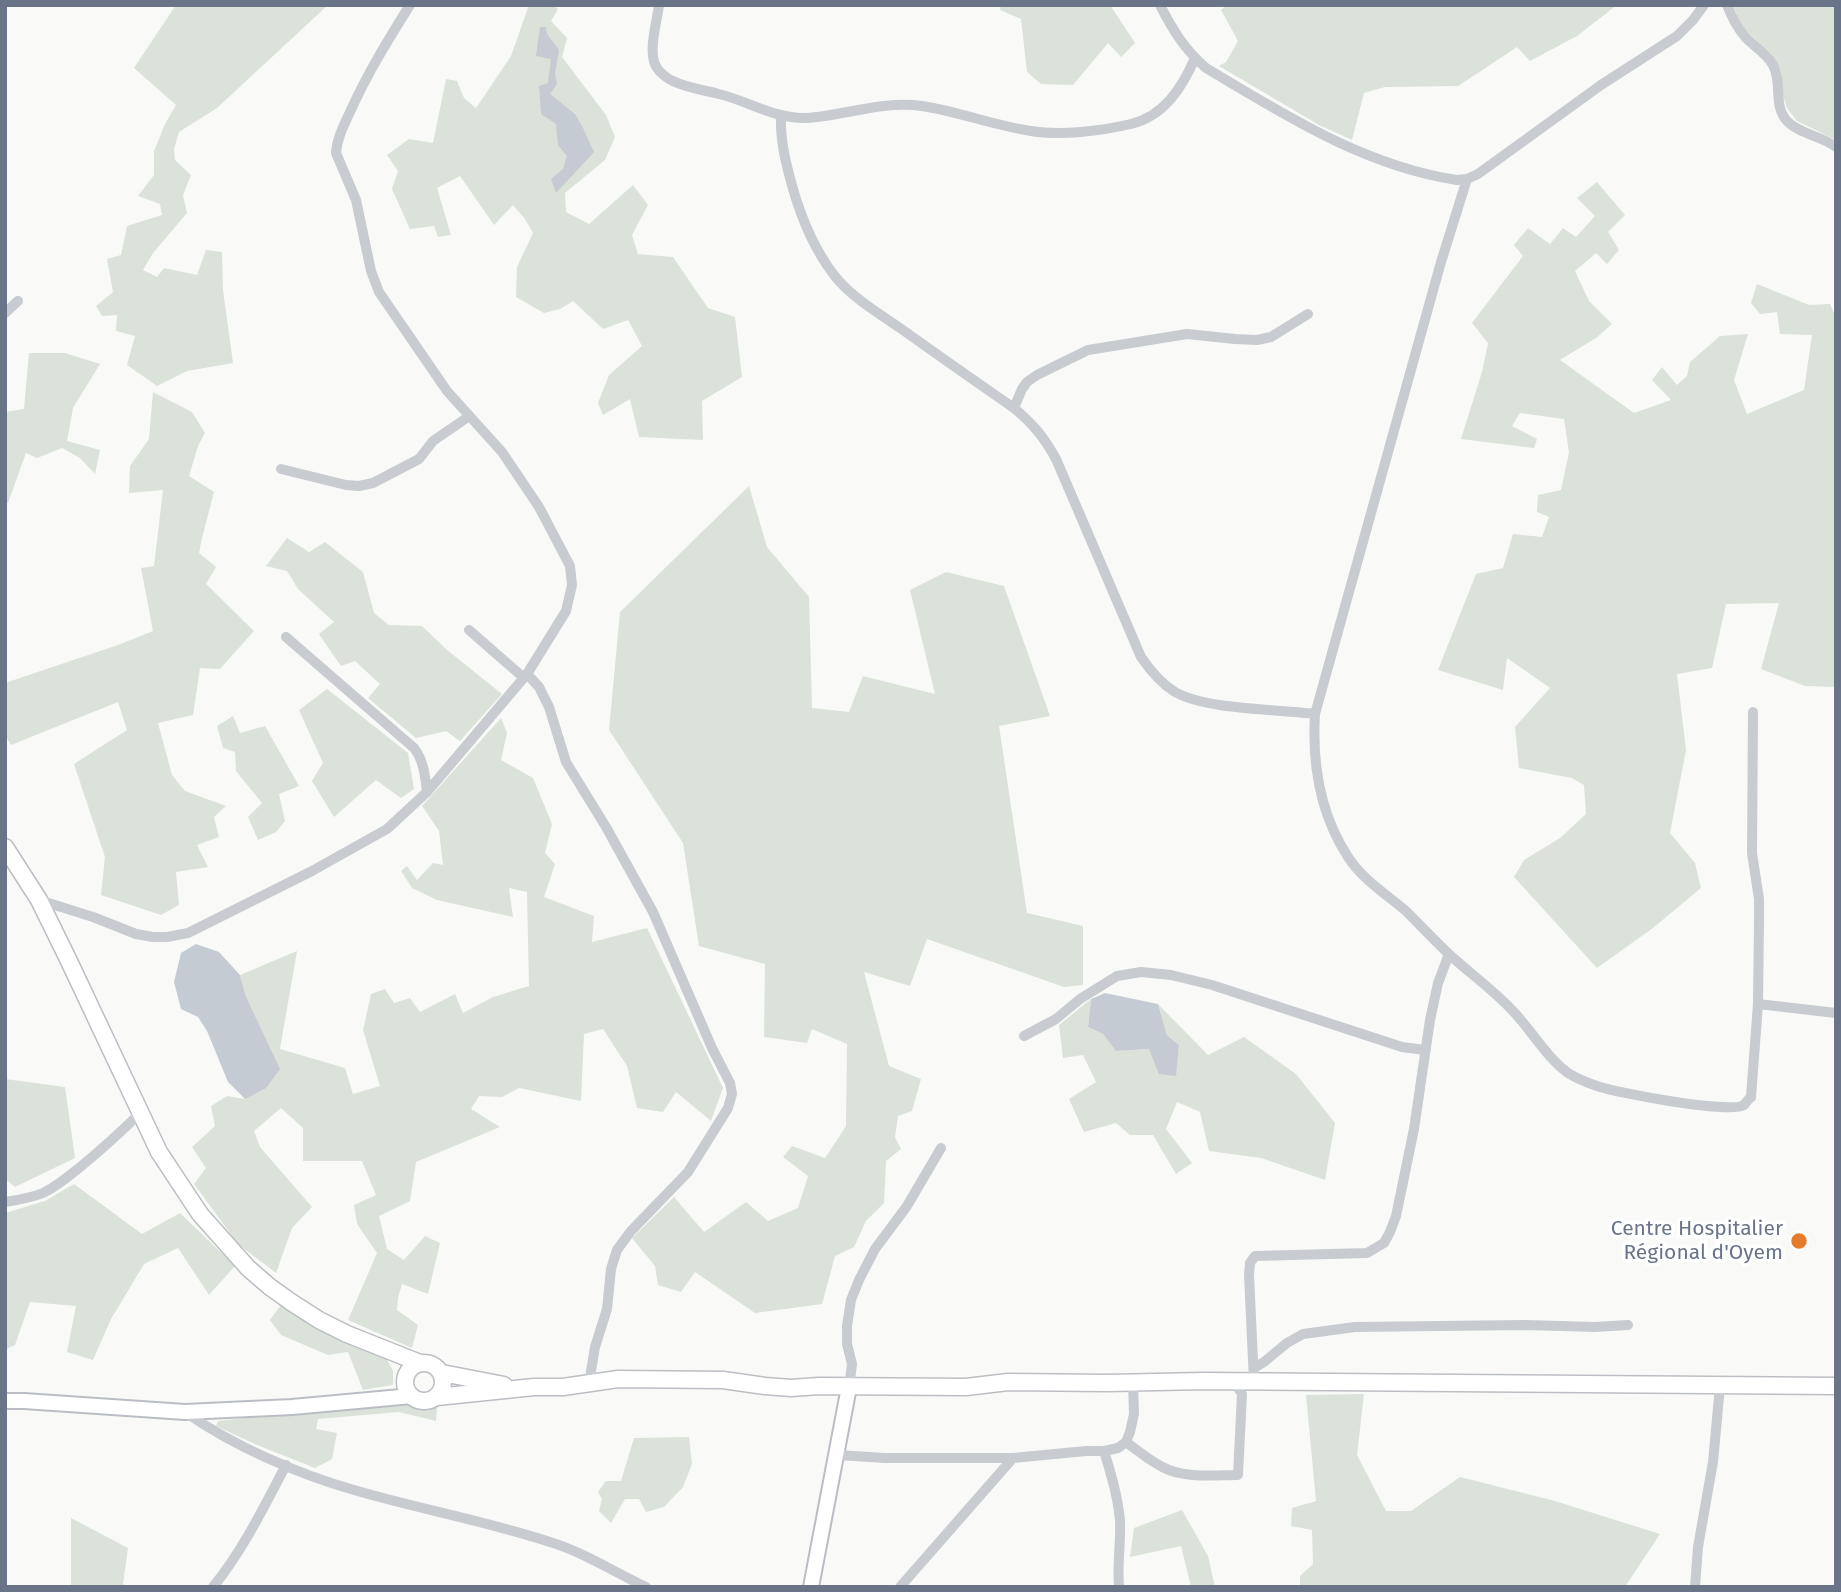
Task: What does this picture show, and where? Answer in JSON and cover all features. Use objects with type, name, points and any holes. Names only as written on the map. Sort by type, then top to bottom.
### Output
[{"type":"main road","points":[[5,847],[38,900],[159,1152],[200,1214],[248,1268],[270,1287],[318,1320],[420,1363],[436,1366],[444,1381],[437,1397]]},
{"type":"main road","points":[[420,1363],[412,1367],[405,1381],[406,1389],[419,1400],[563,1387],[618,1379],[723,1380],[791,1388],[966,1387],[1008,1382],[1233,1381],[1254,1375],[1836,1387]]},
{"type":"main road","points":[[442,1373],[524,1389]]},
{"type":"street","points":[[38,900],[136,933],[167,937],[188,933],[312,871],[387,829],[427,792],[525,676],[566,611],[572,584],[570,566],[532,496],[502,452],[447,391],[379,292],[370,271],[356,200],[336,153],[340,133],[373,64],[410,5]]},
{"type":"street","points":[[659,5],[653,49],[657,70],[673,81],[781,115],[804,118],[898,105],[922,106],[1030,131],[1052,133],[1094,130],[1132,124],[1149,118],[1167,104],[1186,79],[1195,58]]},
{"type":"street","points":[[1160,5],[1175,33],[1206,68],[1298,123],[1378,160],[1457,180],[1467,178],[1489,166],[1601,85],[1677,36],[1704,5]]},
{"type":"street","points":[[1727,5],[1737,27],[1774,67],[1782,116],[1790,125],[1836,147]]},
{"type":"street","points":[[781,115],[781,141],[786,165],[804,223],[815,247],[835,277],[859,300],[1033,424],[1056,459],[1140,657],[1152,673],[1175,692],[1203,702],[1315,714]]},
{"type":"street","points":[[1467,178],[1315,714],[1314,738],[1319,789],[1341,846],[1361,874],[1512,1010],[1549,1055],[1568,1073],[1596,1086],[1651,1099],[1721,1107],[1744,1105],[1751,1097],[1758,1004],[1759,899],[1752,853],[1753,712]]},
{"type":"street","points":[[5,313],[18,301]]},
{"type":"street","points":[[1014,408],[1021,389],[1027,382],[1088,350],[1187,334],[1257,340],[1271,337],[1308,314]]},
{"type":"street","points":[[281,468],[346,485],[373,484],[419,459],[433,441],[468,417]]},
{"type":"street","points":[[470,630],[539,687],[549,706],[566,762],[653,912],[730,1083],[732,1094],[728,1108],[688,1172],[631,1231],[617,1250],[611,1269],[607,1309],[589,1383]]},
{"type":"street","points":[[286,637],[414,748],[421,757],[427,792]]},
{"type":"street","points":[[1254,1375],[1249,1275],[1250,1263],[1255,1256],[1367,1253],[1384,1243],[1390,1232],[1414,1129],[1438,983],[1449,954]]},
{"type":"street","points":[[1024,1036],[1056,1019],[1108,980],[1126,973],[1140,972],[1171,975],[1212,985],[1402,1047],[1425,1050]]},
{"type":"street","points":[[1758,1004],[1836,1013]]},
{"type":"street","points":[[5,1202],[43,1193],[60,1183],[141,1112]]},
{"type":"street","points":[[814,1586],[852,1364],[847,1344],[851,1300],[875,1249],[907,1206],[941,1148]]},
{"type":"street","points":[[1254,1375],[1264,1362],[1303,1334],[1354,1327],[1628,1325]]},
{"type":"street","points":[[1126,1442],[1168,1470],[1182,1474],[1238,1475],[1242,1394],[1233,1381]]},
{"type":"street","points":[[838,1455],[885,1458],[1013,1458],[1118,1448],[1126,1442],[1130,1432],[1134,1414],[1133,1382]]},
{"type":"street","points":[[1695,1587],[1698,1548],[1713,1462],[1720,1385]]},
{"type":"street","points":[[5,1401],[186,1412],[292,1407],[412,1396]]},
{"type":"street","points":[[186,1412],[219,1434],[286,1465],[353,1490],[552,1542],[646,1587]]},
{"type":"street","points":[[1104,1451],[1117,1495],[1120,1523],[1119,1587]]},
{"type":"street","points":[[900,1587],[1013,1458]]},
{"type":"street","points":[[213,1587],[249,1534],[286,1465]]},
{"type":"shaded area","points":[[176,5],[328,5],[217,108],[179,132],[174,149],[175,160],[191,175],[183,195],[187,213],[153,253],[143,270],[157,277],[164,268],[197,275],[206,250],[222,252],[223,290],[233,363],[187,371],[157,386],[127,365],[135,336],[116,331],[117,315],[102,316],[96,306],[113,292],[107,259],[121,255],[127,226],[162,215],[160,204],[138,196],[154,175],[154,151],[176,105],[134,68]]},
{"type":"shaded area","points":[[529,5],[553,5],[558,9],[551,21],[567,38],[562,57],[606,115],[615,137],[605,160],[565,193],[566,212],[589,224],[633,185],[648,205],[632,235],[638,254],[673,257],[708,308],[735,317],[742,377],[702,401],[703,440],[639,437],[630,399],[603,415],[598,403],[609,375],[642,346],[628,320],[603,329],[573,301],[560,309],[544,313],[516,297],[517,267],[533,233],[513,205],[494,225],[460,176],[437,188],[451,235],[438,237],[434,226],[410,229],[392,189],[398,171],[387,155],[409,139],[433,143],[446,79],[457,81],[464,98],[476,108],[511,56]]},
{"type":"shaded area","points":[[1001,5],[1110,5],[1135,43],[1121,57],[1108,43],[1073,85],[1041,84],[1027,72],[1021,19],[1000,10]]},
{"type":"shaded area","points":[[1227,5],[1617,5],[1577,36],[1530,61],[1517,47],[1458,86],[1385,87],[1364,93],[1352,140],[1319,125],[1219,66],[1226,62],[1238,41],[1221,10]]},
{"type":"shaded area","points":[[1733,5],[1836,5],[1836,140],[1797,121],[1787,108],[1781,70],[1772,55],[1741,26]]},
{"type":"shaded area","points":[[540,27],[546,27],[547,34],[559,50],[555,74],[557,84],[550,94],[575,114],[594,152],[556,193],[551,179],[563,169],[567,156],[558,145],[556,124],[541,114],[539,86],[548,83],[551,59],[536,56]]},
{"type":"shaded area","points":[[1597,182],[1625,215],[1608,232],[1619,250],[1607,264],[1596,253],[1575,271],[1589,301],[1612,324],[1596,338],[1560,360],[1634,413],[1671,400],[1652,380],[1662,367],[1677,385],[1687,376],[1690,362],[1720,336],[1748,334],[1734,380],[1747,414],[1804,390],[1812,335],[1780,334],[1777,312],[1760,314],[1751,303],[1757,284],[1809,305],[1830,304],[1836,318],[1836,687],[1805,686],[1761,669],[1779,603],[1726,604],[1712,668],[1677,674],[1686,750],[1670,833],[1695,863],[1701,888],[1653,928],[1597,968],[1514,877],[1524,860],[1560,838],[1586,814],[1584,785],[1572,778],[1519,768],[1515,727],[1550,688],[1507,658],[1503,690],[1438,670],[1476,574],[1503,568],[1513,534],[1542,537],[1549,517],[1537,512],[1538,495],[1561,490],[1569,452],[1564,419],[1520,413],[1512,426],[1537,439],[1534,448],[1461,439],[1488,343],[1472,323],[1523,256],[1514,245],[1528,228],[1550,244],[1563,228],[1576,237],[1595,216],[1577,198]]},
{"type":"shaded area","points":[[29,353],[65,353],[100,364],[73,408],[67,441],[100,450],[95,474],[80,458],[62,448],[37,458],[26,453],[8,503],[5,501],[5,412],[24,409]]},
{"type":"shaded area","points":[[153,392],[192,412],[205,433],[189,476],[214,492],[199,553],[216,567],[206,584],[254,631],[220,669],[200,668],[193,715],[158,723],[172,775],[185,791],[226,806],[214,817],[219,837],[197,845],[208,867],[176,872],[179,905],[161,915],[101,895],[105,857],[74,764],[127,730],[118,702],[11,745],[5,735],[5,683],[153,631],[141,568],[154,566],[163,490],[129,493],[130,466],[149,439]]},
{"type":"shaded area","points":[[749,486],[767,547],[809,597],[812,708],[849,712],[863,676],[935,694],[910,590],[946,572],[1004,586],[1050,716],[999,726],[1027,913],[1083,926],[1083,985],[1064,987],[927,939],[910,986],[864,972],[889,1066],[921,1079],[912,1111],[898,1116],[895,1137],[901,1149],[886,1161],[884,1203],[866,1221],[854,1247],[835,1256],[822,1304],[755,1313],[695,1272],[681,1292],[658,1285],[655,1266],[632,1238],[674,1197],[704,1232],[746,1202],[768,1221],[798,1208],[808,1176],[783,1157],[792,1146],[825,1158],[846,1126],[847,1044],[812,1029],[807,1043],[764,1037],[765,964],[699,946],[683,843],[609,730],[620,612]]},
{"type":"shaded area","points":[[287,538],[309,552],[325,542],[363,572],[374,613],[389,625],[422,626],[502,694],[460,741],[446,731],[416,738],[368,698],[380,684],[355,661],[341,666],[319,634],[334,622],[298,589],[287,571],[266,566]]},
{"type":"shaded area","points":[[327,689],[408,753],[414,789],[401,798],[376,780],[334,817],[312,781],[323,763],[299,710]]},
{"type":"shaded area","points":[[233,716],[240,733],[265,726],[299,786],[279,794],[285,821],[276,832],[258,840],[248,817],[262,803],[236,771],[235,752],[223,748],[217,726]]},
{"type":"shaded area","points":[[501,718],[507,733],[501,760],[533,778],[552,824],[545,853],[555,864],[544,897],[594,916],[592,942],[647,928],[723,1088],[711,1121],[676,1092],[663,1112],[637,1108],[627,1066],[603,1029],[584,1034],[581,1101],[519,1088],[502,1097],[479,1096],[471,1109],[500,1127],[416,1162],[410,1201],[379,1216],[387,1249],[404,1260],[425,1236],[440,1243],[428,1294],[402,1284],[398,1298],[397,1310],[418,1325],[412,1348],[348,1320],[377,1253],[357,1224],[354,1205],[376,1195],[362,1161],[303,1161],[303,1128],[281,1108],[254,1131],[260,1147],[312,1207],[292,1228],[276,1273],[238,1244],[194,1184],[206,1168],[192,1147],[215,1126],[211,1106],[227,1096],[245,1099],[246,997],[240,975],[297,951],[280,1049],[345,1068],[353,1094],[380,1086],[363,1030],[371,994],[385,989],[394,1003],[410,998],[420,1012],[455,994],[463,1013],[493,997],[529,986],[527,892],[509,888],[513,917],[437,900],[412,888],[401,871],[407,866],[417,880],[433,863],[443,865],[439,831],[422,806]]},
{"type":"shaded area","points":[[196,944],[219,952],[240,975],[246,997],[280,1069],[266,1088],[245,1099],[228,1082],[207,1031],[198,1017],[181,1009],[174,982],[181,953]]},
{"type":"shaded area","points":[[1105,993],[1158,1004],[1167,1035],[1179,1045],[1176,1076],[1159,1074],[1149,1049],[1116,1051],[1103,1034],[1088,1027],[1091,999]]},
{"type":"shaded area","points":[[1091,999],[1088,1027],[1103,1034],[1116,1051],[1149,1049],[1175,1076],[1179,1045],[1167,1035],[1158,1004],[1208,1055],[1244,1037],[1296,1074],[1335,1123],[1325,1180],[1261,1158],[1209,1151],[1200,1112],[1177,1102],[1166,1129],[1192,1163],[1176,1174],[1153,1135],[1130,1135],[1116,1123],[1084,1132],[1069,1099],[1096,1082],[1083,1055],[1063,1058],[1059,1025]]},
{"type":"shaded area","points":[[5,1079],[65,1087],[75,1158],[15,1187],[5,1179]]},
{"type":"shaded area","points":[[74,1184],[142,1234],[180,1213],[235,1266],[209,1295],[178,1248],[144,1264],[111,1319],[93,1360],[67,1352],[76,1306],[30,1302],[15,1345],[5,1350],[5,1213],[45,1201]]},
{"type":"shaded area","points":[[283,1302],[384,1354],[393,1371],[393,1385],[363,1390],[348,1352],[328,1355],[281,1335],[270,1320]]},
{"type":"shaded area","points":[[1364,1394],[1357,1455],[1386,1511],[1411,1511],[1460,1477],[1555,1501],[1660,1534],[1625,1587],[1300,1587],[1300,1576],[1313,1564],[1312,1530],[1291,1526],[1292,1508],[1316,1501],[1306,1395]]},
{"type":"shaded area","points":[[438,1396],[436,1421],[399,1412],[318,1419],[316,1429],[337,1433],[332,1459],[315,1468],[216,1426],[218,1421]]},
{"type":"shaded area","points":[[689,1437],[692,1464],[683,1487],[664,1507],[646,1512],[639,1499],[625,1499],[611,1523],[599,1511],[602,1499],[598,1492],[606,1481],[621,1481],[634,1438]]},
{"type":"shaded area","points":[[1182,1510],[1208,1556],[1215,1587],[1191,1587],[1181,1546],[1130,1557],[1134,1528]]},
{"type":"shaded area","points":[[71,1518],[128,1548],[123,1584],[128,1587],[71,1587]]},
{"type":"place","name":"Centre Hospitalier Régional d'Oyem","points":[[1799,1241]]}]
